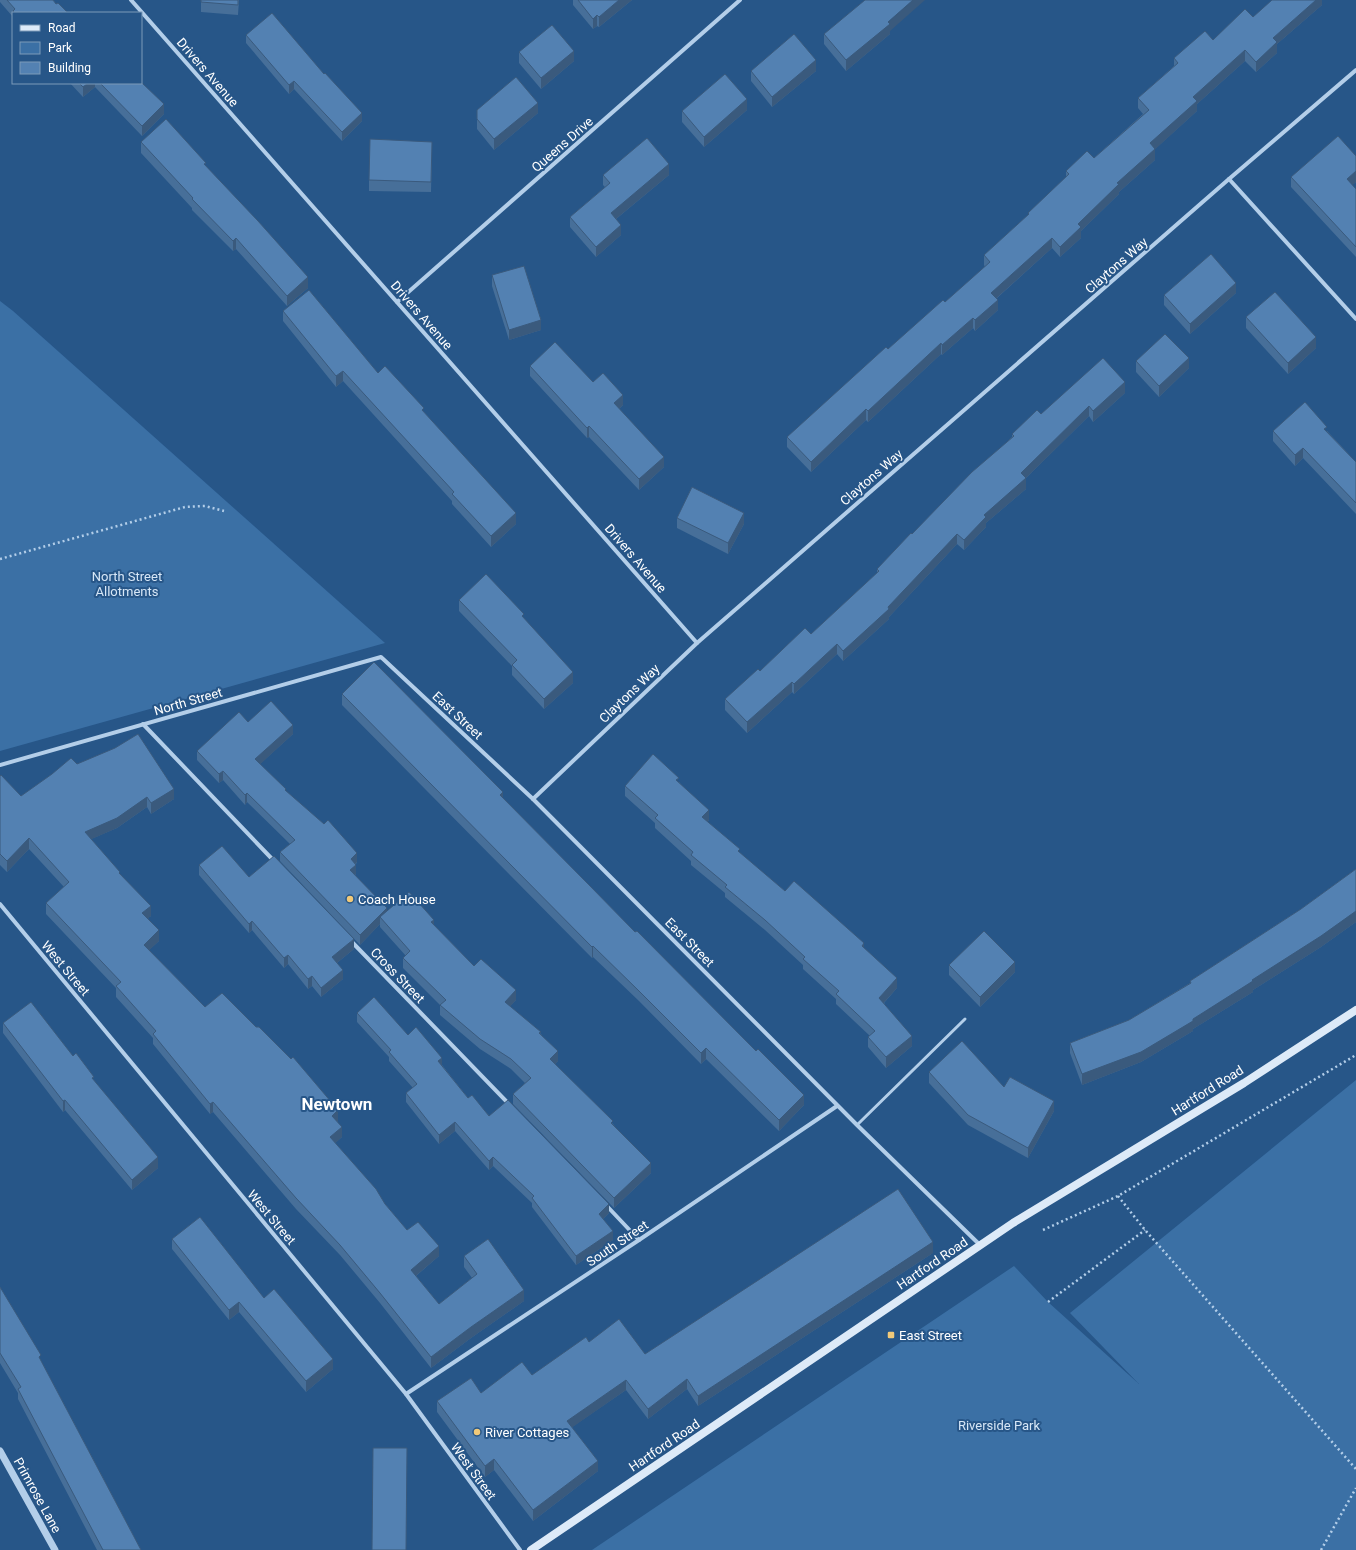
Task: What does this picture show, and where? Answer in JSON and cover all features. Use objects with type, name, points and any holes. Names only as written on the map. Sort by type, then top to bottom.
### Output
[{"type":"main road","name":"Hartford Road","points":[[531,1550],[1013,1223],[1244,1082],[1356,1010]]},
{"type":"street","name":"Drivers Avenue","points":[[131,0],[142,12]]},
{"type":"street","name":"Queens Drive","points":[[397,302],[740,0]]},
{"type":"street","name":"Drivers Avenue","points":[[142,12],[697,643]]},
{"type":"street","name":"Claytons Way","points":[[533,798],[697,643],[1356,70]]},
{"type":"street","points":[[1229,179],[1356,319]]},
{"type":"street","name":"East Street","points":[[382,657],[533,798],[837,1106],[980,1245]]},
{"type":"street","name":"North Street","points":[[0,765],[382,657]]},
{"type":"street","points":[[142,724],[280,868]]},
{"type":"street","name":"West Street","points":[[0,904],[406,1394],[520,1550]]},
{"type":"street","name":"Cross Street","points":[[347,936],[512,1108]]},
{"type":"street","name":"South Street","points":[[406,1394],[639,1240],[837,1106]]},
{"type":"street","points":[[601,1200],[639,1240]]},
{"type":"street","name":"Primrose Lane","points":[[0,1451],[55,1550]]},
{"type":"lane","points":[[857,1125],[965,1019]]},
{"type":"path","points":[[0,559],[184,507],[204,506],[224,511]]},
{"type":"path","points":[[1040,1231],[1118,1196],[1356,1055]]},
{"type":"path","points":[[1118,1196],[1145,1230],[1356,1469]]},
{"type":"path","points":[[1048,1302],[1145,1230]]},
{"type":"path","points":[[1321,1550],[1356,1488]]},
{"type":"green space","name":"North Street Allotments","points":[[0,301],[13,311],[385,643],[0,751]]},
{"type":"green space","name":"Riverside Park","points":[[1356,1080],[1356,1550],[592,1550],[1014,1266],[1048,1302],[1139,1384],[1070,1313]]},
{"type":"building","points":[[7,0],[53,0],[67,12],[14,12],[13,11],[15,9]]},
{"type":"building","points":[[201,0],[238,0],[238,5],[201,2]]},
{"type":"building","points":[[578,0],[619,0],[599,17],[597,15],[593,19]]},
{"type":"building","points":[[865,0],[913,0],[888,22],[890,24],[846,60],[824,34]]},
{"type":"building","points":[[1272,0],[1316,0],[1273,38],[1277,42],[1256,62],[1245,50],[1193,97],[1197,101],[1150,143],[1155,149],[1117,183],[1119,184],[1078,224],[1081,227],[1060,247],[1052,238],[991,293],[998,300],[975,320],[973,318],[942,345],[941,343],[868,411],[866,409],[811,462],[787,437],[886,347],[888,349],[943,300],[945,302],[990,262],[984,255],[1029,214],[1028,213],[1069,174],[1066,171],[1087,151],[1094,158],[1149,110],[1138,98],[1178,63],[1174,58],[1205,31],[1213,40],[1245,9],[1253,17]]},
{"type":"building","points":[[272,13],[324,74],[325,73],[362,113],[342,132],[294,81],[289,85],[246,35]]},
{"type":"building","points":[[552,25],[574,51],[541,78],[519,52]]},
{"type":"building","points":[[794,34],[816,60],[772,97],[751,71]]},
{"type":"building","points":[[725,74],[747,99],[704,137],[682,111]]},
{"type":"building","points":[[516,77],[538,103],[494,139],[477,119],[477,110]]},
{"type":"building","points":[[142,83],[164,104],[142,126],[101,84]]},
{"type":"building","points":[[80,84],[87,84],[83,87]]},
{"type":"building","points":[[166,119],[206,163],[204,164],[308,277],[287,296],[236,238],[233,241],[192,199],[193,198],[141,142]]},
{"type":"building","points":[[1338,136],[1356,156],[1356,171],[1347,179],[1356,189],[1356,247],[1291,177]]},
{"type":"building","points":[[647,138],[669,164],[611,213],[621,225],[596,247],[570,217],[610,183],[603,175]]},
{"type":"building","points":[[370,139],[432,142],[431,182],[369,180]]},
{"type":"building","points":[[1211,254],[1236,283],[1190,324],[1164,295]]},
{"type":"building","points":[[524,266],[541,320],[509,330],[492,275]]},
{"type":"building","points":[[309,290],[378,373],[385,366],[424,408],[422,410],[516,513],[491,536],[452,494],[454,492],[343,371],[336,376],[283,311]]},
{"type":"building","points":[[1275,292],[1316,337],[1288,363],[1246,317]]},
{"type":"building","points":[[1165,334],[1189,358],[1159,386],[1136,361]]},
{"type":"building","points":[[555,342],[593,382],[603,373],[623,395],[614,403],[664,457],[639,479],[589,426],[587,428],[530,366]]},
{"type":"building","points":[[1103,358],[1125,382],[1093,411],[1089,406],[1021,473],[1026,478],[984,515],[986,517],[964,540],[957,534],[888,607],[889,609],[843,651],[837,644],[794,684],[792,682],[747,722],[725,699],[758,669],[760,671],[805,628],[811,634],[879,571],[877,569],[911,533],[912,534],[972,472],[1014,436],[1012,434],[1037,410],[1041,414]]},
{"type":"building","points":[[1305,402],[1327,427],[1324,429],[1356,462],[1356,503],[1303,448],[1295,455],[1273,431]]},
{"type":"building","points":[[692,487],[744,513],[728,543],[677,518]]},
{"type":"building","points":[[486,574],[524,614],[522,616],[573,672],[544,699],[512,665],[517,660],[459,600]]},
{"type":"building","points":[[374,662],[503,792],[500,795],[635,932],[637,931],[756,1051],[758,1049],[804,1095],[779,1120],[706,1048],[701,1053],[593,946],[592,947],[342,694]]},
{"type":"building","points":[[271,701],[293,725],[255,759],[286,789],[285,790],[324,824],[328,820],[357,853],[351,859],[356,865],[350,870],[387,908],[360,935],[280,852],[295,840],[247,793],[245,795],[223,771],[219,774],[197,751],[239,712],[248,722]]},
{"type":"building","points":[[138,734],[174,789],[151,803],[147,797],[117,818],[85,832],[120,872],[119,873],[151,906],[142,913],[159,930],[144,945],[205,1007],[222,993],[291,1059],[293,1057],[338,1110],[332,1116],[342,1127],[330,1137],[376,1189],[385,1204],[407,1230],[418,1222],[439,1246],[411,1270],[439,1304],[477,1274],[464,1256],[488,1239],[524,1290],[431,1357],[340,1245],[296,1198],[213,1102],[210,1104],[153,1034],[156,1031],[116,986],[121,982],[46,903],[69,882],[29,838],[7,861],[0,854],[1,775],[21,796],[52,774],[71,758],[77,764],[115,748]]},
{"type":"building","points":[[653,754],[679,778],[676,780],[709,810],[702,817],[740,849],[738,851],[785,891],[794,881],[864,943],[862,946],[897,978],[879,998],[912,1036],[886,1057],[868,1037],[875,1031],[836,994],[839,991],[803,959],[805,957],[765,920],[725,887],[727,885],[691,855],[693,852],[655,818],[658,815],[625,786]]},
{"type":"building","points":[[222,846],[249,877],[274,856],[354,939],[332,957],[343,970],[321,988],[312,976],[308,979],[288,955],[284,958],[252,921],[249,924],[199,865]]},
{"type":"building","points":[[1356,869],[1356,911],[1321,936],[1193,1019],[1193,1021],[1141,1052],[1082,1074],[1070,1043],[1129,1020],[1191,983],[1190,981],[1301,909]]},
{"type":"building","points":[[409,892],[434,920],[431,922],[474,966],[481,959],[516,990],[505,1002],[541,1032],[539,1033],[558,1051],[550,1059],[613,1121],[611,1123],[651,1163],[614,1198],[513,1094],[531,1078],[511,1059],[480,1039],[440,1005],[446,1000],[403,958],[410,951],[380,917]]},
{"type":"building","points":[[984,931],[1015,962],[980,997],[949,965]]},
{"type":"building","points":[[374,997],[408,1035],[416,1027],[442,1058],[438,1061],[468,1098],[472,1095],[489,1116],[508,1100],[609,1204],[599,1214],[613,1231],[576,1256],[532,1198],[534,1196],[493,1157],[489,1161],[455,1122],[439,1135],[406,1093],[417,1084],[389,1052],[391,1050],[357,1013]]},
{"type":"building","points":[[31,1002],[73,1056],[76,1053],[94,1077],[92,1078],[158,1157],[132,1180],[65,1100],[63,1101],[3,1023]]},
{"type":"building","points":[[962,1041],[1004,1087],[1010,1077],[1054,1101],[1028,1148],[968,1115],[929,1072]]},
{"type":"building","points":[[898,1189],[933,1242],[698,1396],[687,1379],[648,1409],[626,1380],[567,1421],[598,1461],[533,1510],[494,1459],[485,1466],[437,1401],[471,1378],[481,1393],[522,1362],[532,1375],[586,1337],[589,1342],[619,1319],[645,1354]]},
{"type":"building","points":[[200,1217],[264,1298],[274,1289],[333,1359],[306,1381],[239,1302],[229,1310],[172,1239]]},
{"type":"building","points":[[0,1287],[41,1355],[39,1357],[141,1550],[103,1550],[18,1389],[21,1387],[0,1353]]},
{"type":"building","points":[[373,1448],[407,1448],[406,1550],[372,1550]]},
{"type":"place","name":"Coach House","points":[[350,899]]},
{"type":"place","name":"East Street","points":[[891,1335]]},
{"type":"place","name":"River Cottages","points":[[477,1432]]},
{"type":"district","name":"Newtown","points":[[337,1104]]}]
